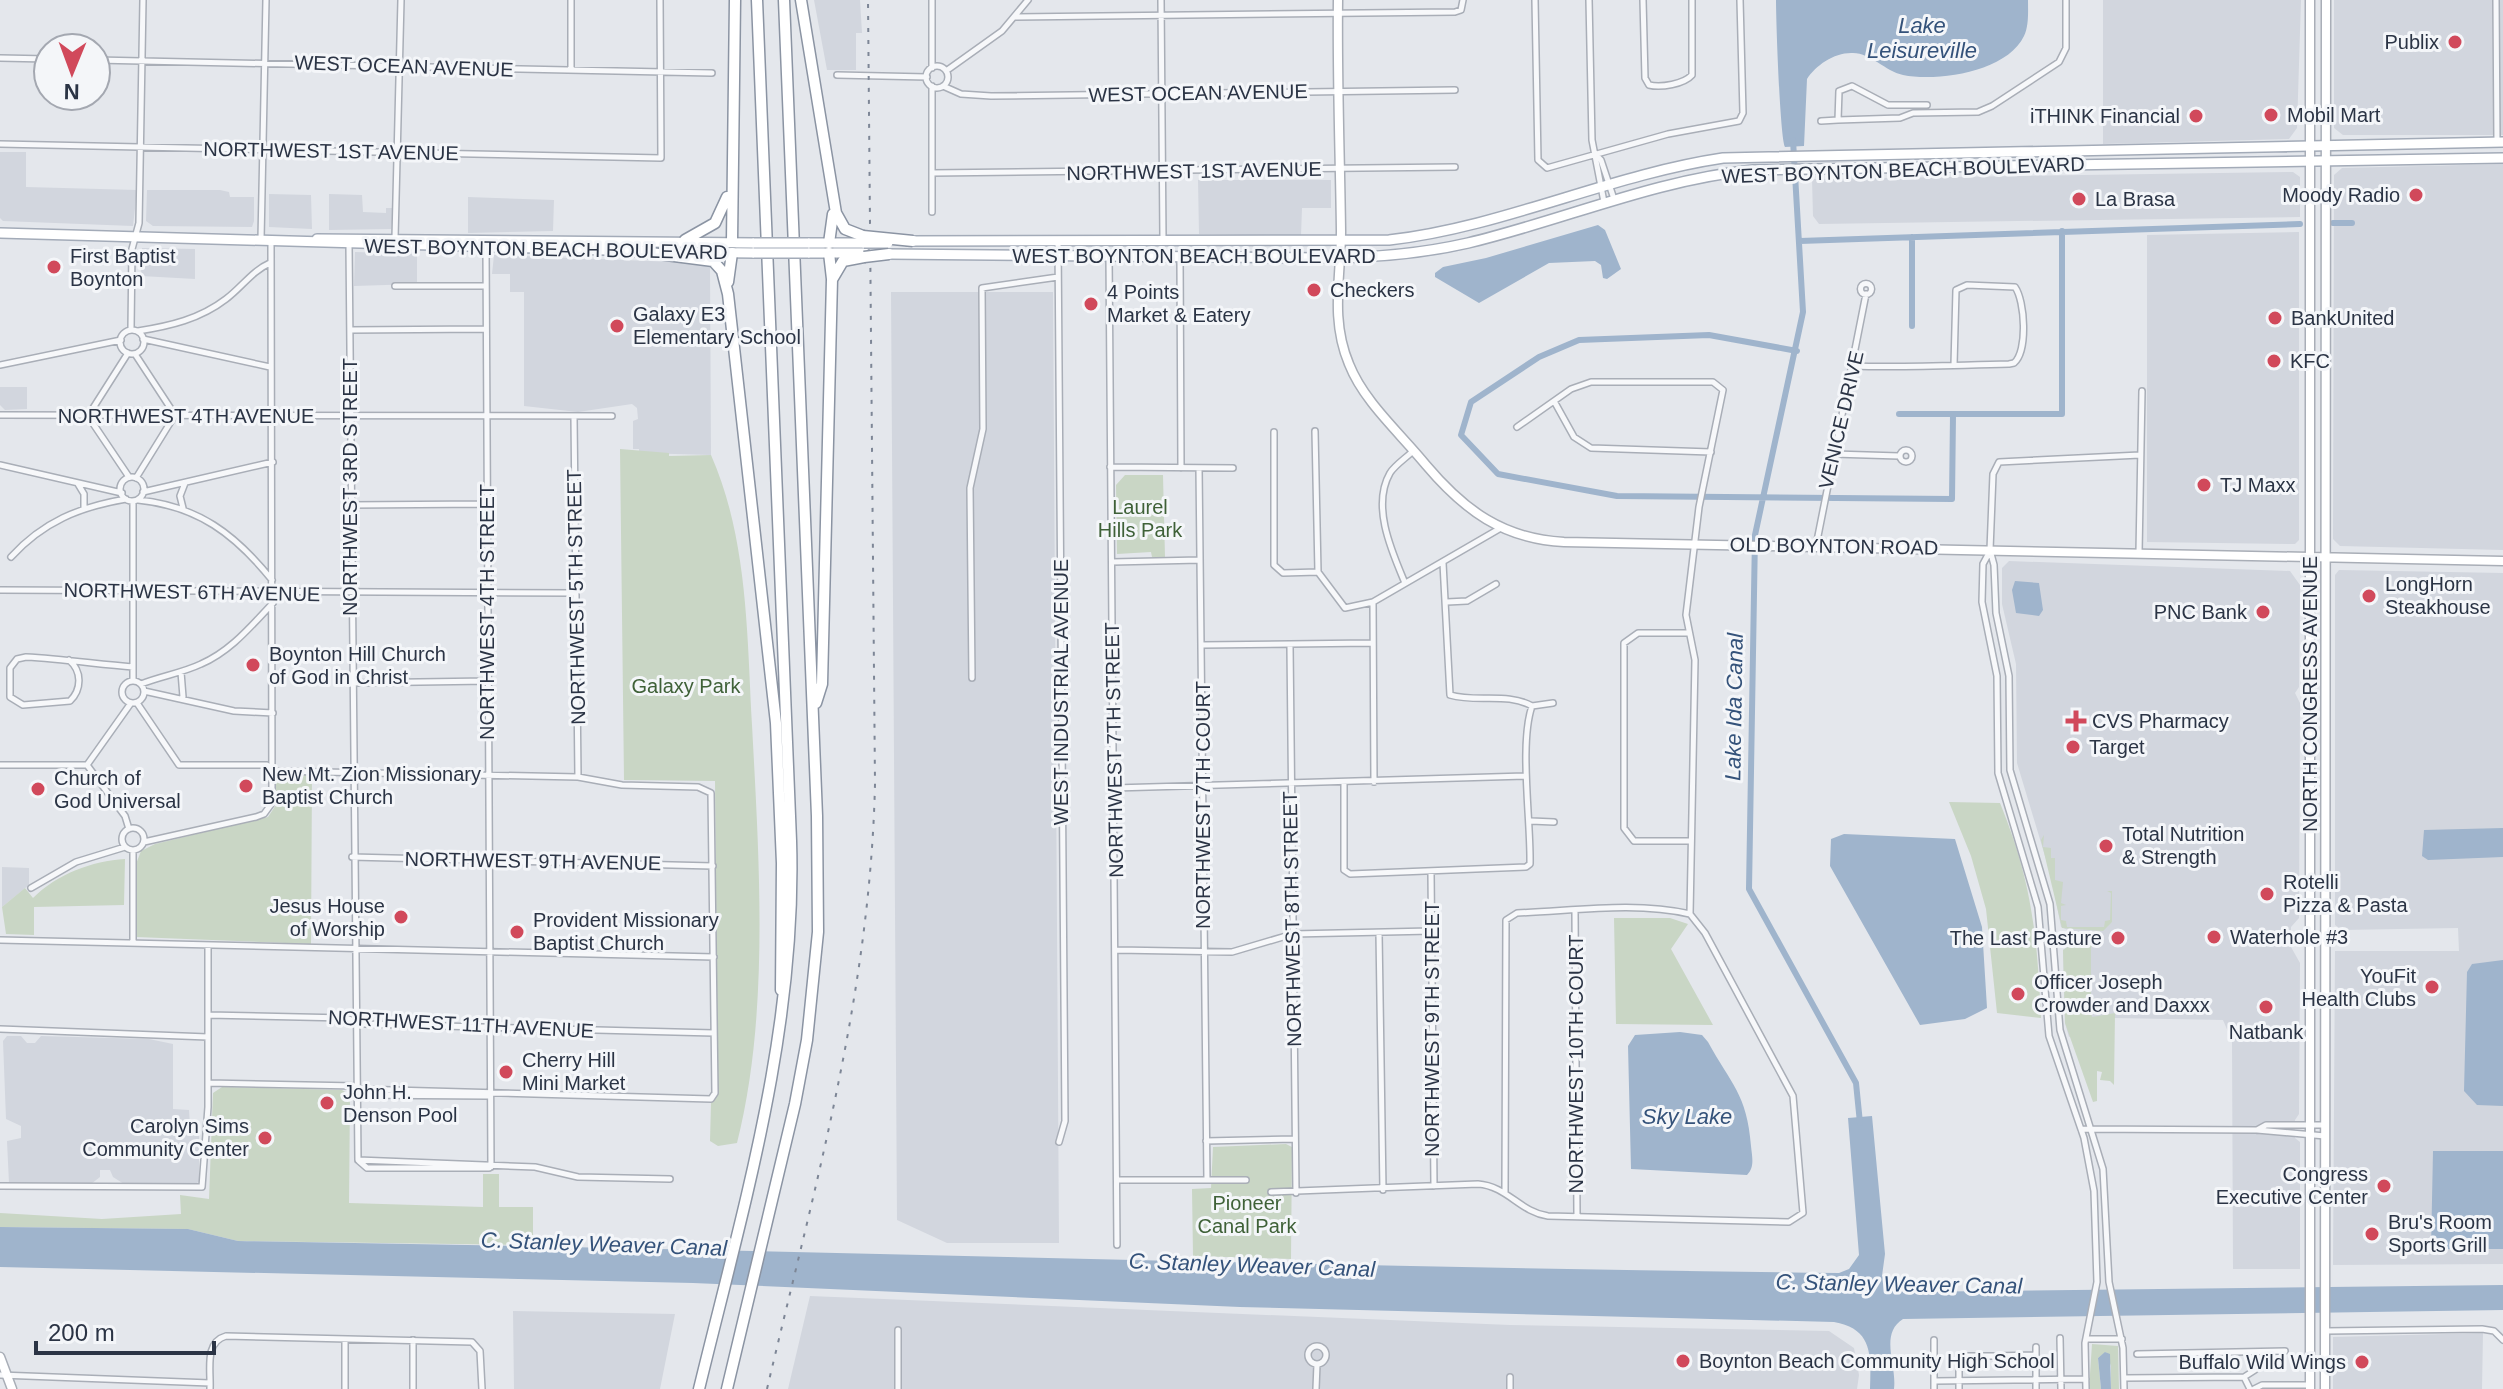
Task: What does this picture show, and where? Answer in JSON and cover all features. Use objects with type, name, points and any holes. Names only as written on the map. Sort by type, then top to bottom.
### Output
[{"type":"highway","points":[[728,294],[732,247],[735,0]]},
{"type":"highway","points":[[699,1389],[767,1106],[784,1012],[791,937],[792,852],[757,0]]},
{"type":"highway","points":[[727,1389],[799,1083],[815,975],[819,878],[784,0]]},
{"type":"highway","points":[[801,0],[833,221],[829,248],[832,279],[822,684],[813,712]]},
{"type":"highway","points":[[685,240],[707,230],[722,214],[733,160]]},
{"type":"highway","points":[[830,188],[839,222],[864,247],[889,254]]},
{"type":"highway","points":[[832,279],[843,261],[864,247],[913,241]]},
{"type":"highway","points":[[635,251],[713,261],[722,271],[728,294],[776,723],[782,873],[779,966],[784,1012]]},
{"type":"main road","points":[[1338,0],[1339,258]]},
{"type":"main road","name":"NORTH CONGRESS AVENUE","points":[[2310,0],[2311,1388]]},
{"type":"main road","name":"NORTH CONGRESS AVENUE","points":[[2325,1389],[2326,0]]},
{"type":"main road","name":"WEST BOYNTON BEACH BOULEVARD","points":[[913,241],[1340,243],[1389,240],[1454,230],[1604,185],[1697,162],[1776,156],[2500,142]]},
{"type":"main road","points":[[2120,164],[2135,149]]},
{"type":"main road","points":[[2097,164],[2113,150]]},
{"type":"main road","name":"WEST BOYNTON BEACH BOULEVARD","points":[[889,254],[1339,258],[1444,248],[1700,177],[1776,170],[2503,158]]},
{"type":"main road","name":"WEST BOYNTON BEACH BOULEVARD","points":[[0,233],[306,240],[349,245],[486,249],[635,251],[864,247]]},
{"type":"main road","name":"WEST BOYNTON BEACH BOULEVARD","points":[[306,240],[334,236],[685,240],[732,247]]},
{"type":"main road","points":[[486,249],[495,245],[529,245],[551,240]]},
{"type":"main road","points":[[1141,256],[1157,250],[1207,250],[1218,241]]},
{"type":"main road","name":"OLD BOYNTON ROAD","points":[[1339,258],[1337,319],[1348,363],[1366,394],[1454,498],[1499,529],[1553,541],[2503,561]]},
{"type":"main road","points":[[2310,372],[2325,403]]},
{"type":"main road","points":[[2310,396],[2325,421]]},
{"type":"main road","points":[[0,1357],[3,1375],[12,1389]]},
{"type":"street","points":[[143,0],[141,147],[132,249],[135,330],[143,339],[270,367]]},
{"type":"street","points":[[133,850],[144,842],[264,814],[272,803],[273,462],[270,263],[266,239],[263,149],[266,0]]},
{"type":"street","points":[[395,238],[401,0]]},
{"type":"street","points":[[571,0],[571,70]]},
{"type":"street","points":[[660,0],[660,72]]},
{"type":"street","points":[[927,77],[932,68],[932,0]]},
{"type":"street","points":[[932,68],[946,71],[989,42],[1028,0]]},
{"type":"street","points":[[1161,0],[1163,241]]},
{"type":"street","points":[[1015,17],[1461,10],[1463,0]]},
{"type":"street","points":[[1535,0],[1538,160],[1543,167],[1552,168],[1668,134],[1736,123],[1742,117],[1740,0]]},
{"type":"street","points":[[1589,0],[1592,140],[1609,201]]},
{"type":"street","points":[[1643,0],[1645,78],[1649,85],[1657,87],[1686,81],[1692,75],[1692,0]]},
{"type":"street","points":[[1821,121],[1978,112],[1992,106],[2059,62],[2066,48],[2066,0]]},
{"type":"street","points":[[2496,0],[2500,142]]},
{"type":"street","points":[[0,58],[32,59]]},
{"type":"street","name":"WEST OCEAN AVENUE","points":[[112,60],[712,73]]},
{"type":"street","points":[[932,86],[943,86],[947,81],[946,71]]},
{"type":"street","name":"NORTHWEST 1ST AVENUE","points":[[0,144],[661,158],[660,72]]},
{"type":"street","points":[[837,75],[927,77]]},
{"type":"street","points":[[927,77],[932,86],[932,212]]},
{"type":"street","name":"WEST OCEAN AVENUE","points":[[943,86],[977,95],[1455,90]]},
{"type":"street","points":[[1838,120],[1838,93],[1849,86],[1855,86],[1888,105],[1927,105]]},
{"type":"street","name":"NORTHWEST 1ST AVENUE","points":[[932,173],[1455,167]]},
{"type":"street","name":"WEST INDUSTRIAL AVENUE","points":[[1058,242],[1065,1121],[1059,1142]]},
{"type":"street","name":"NORTHWEST 3RD STREET","points":[[349,245],[352,857],[358,1160],[491,1167]]},
{"type":"street","name":"NORTHWEST 4TH STREET","points":[[486,249],[484,329],[491,1167]]},
{"type":"street","name":"NORTHWEST 7TH STREET","points":[[1109,255],[1119,1180],[1117,1245]]},
{"type":"street","points":[[1180,256],[1181,468]]},
{"type":"street","points":[[121,340],[124,332],[204,314],[229,297],[259,268],[270,263]]},
{"type":"street","points":[[972,678],[970,488],[983,429],[982,288],[1058,277]]},
{"type":"street","points":[[1853,366],[1954,365],[2018,361],[2021,351],[2018,290],[2012,285],[1967,285],[1958,288],[1954,297],[1954,365]]},
{"type":"street","points":[[395,286],[484,286]]},
{"type":"street","name":"VENICE DRIVE","points":[[1816,546],[1866,294]]},
{"type":"street","points":[[350,330],[484,329]]},
{"type":"street","points":[[143,339],[141,349],[131,353],[88,416],[132,478],[143,484],[143,492],[136,501],[133,680],[123,690],[179,765],[267,765],[273,771],[578,777],[622,785],[708,790],[712,798],[715,1093],[708,1101],[448,1095],[208,1083]]},
{"type":"street","points":[[0,365],[121,340]]},
{"type":"street","points":[[121,340],[175,415],[132,478],[123,483],[122,493],[126,499]]},
{"type":"street","points":[[1271,1192],[1478,1184],[1505,1192],[1534,1213],[1577,1216],[1789,1222],[1801,1217],[1804,1208],[1793,1096],[1705,933],[1690,914],[1695,660],[1688,633],[1699,507],[1724,394],[1713,382],[1601,380],[1581,385],[1517,427]]},
{"type":"street","points":[[2139,553],[2142,391]]},
{"type":"street","points":[[1554,401],[1574,437],[1591,448],[1711,452]]},
{"type":"street","name":"NORTHWEST 4TH AVENUE","points":[[0,415],[351,418],[612,416]]},
{"type":"street","name":"NORTHWEST 5TH STREET","points":[[574,417],[578,777]]},
{"type":"street","points":[[1315,431],[1318,572],[1345,608],[1373,602],[1499,529]]},
{"type":"street","points":[[1274,432],[1274,565],[1283,573],[1318,572]]},
{"type":"street","points":[[1405,583],[1386,529],[1386,491],[1391,471],[1414,451]]},
{"type":"street","points":[[1834,454],[1899,456]]},
{"type":"street","points":[[2124,1389],[2122,1339],[2109,1282],[2105,1180],[2094,1129],[2060,1030],[2050,904],[2011,781],[2009,676],[1996,613],[1990,550],[1993,474],[1999,462],[2140,455]]},
{"type":"street","points":[[143,492],[273,462]]},
{"type":"street","points":[[0,465],[122,493]]},
{"type":"street","points":[[1110,467],[1233,468]]},
{"type":"street","name":"NORTHWEST 7TH COURT","points":[[1199,468],[1206,1141]]},
{"type":"street","points":[[183,509],[180,496],[185,483]]},
{"type":"street","points":[[78,484],[84,494],[84,508]]},
{"type":"street","points":[[11,557],[48,524],[84,508],[126,499],[183,509],[233,536],[272,580]]},
{"type":"street","points":[[350,505],[486,504]]},
{"type":"street","points":[[1990,550],[1983,564],[1982,591],[1997,676],[1998,773],[2038,907],[2049,1036],[2081,1129],[2093,1180],[2097,1282],[2086,1339],[2086,1389]]},
{"type":"street","points":[[1112,562],[1200,560]]},
{"type":"street","points":[[1443,563],[1450,695],[1462,699],[1519,699],[1532,706],[1553,703]]},
{"type":"street","points":[[1447,602],[1467,601],[1496,584]]},
{"type":"street","name":"NORTHWEST 6TH AVENUE","points":[[0,590],[262,590],[273,594],[576,593]]},
{"type":"street","points":[[1373,602],[1374,782]]},
{"type":"street","points":[[87,765],[143,688],[204,663],[239,640],[273,603]]},
{"type":"street","points":[[1688,633],[1638,633],[1626,639],[1624,772],[1627,836],[1634,841],[1691,841]]},
{"type":"street","points":[[1202,645],[1371,643]]},
{"type":"street","name":"NORTHWEST 8TH STREET","points":[[1290,646],[1296,1193]]},
{"type":"street","points":[[69,660],[76,666],[77,694],[66,702],[23,705],[10,697],[10,668],[17,659],[69,660],[133,667]]},
{"type":"street","points":[[78,678],[83,668],[94,664]]},
{"type":"street","points":[[181,672],[183,697]]},
{"type":"street","points":[[133,680],[143,688],[234,711],[273,713]]},
{"type":"street","points":[[351,683],[488,681]]},
{"type":"street","points":[[1344,783],[1344,870],[1350,874],[1519,870],[1530,864],[1531,821],[1525,776],[1532,706]]},
{"type":"street","points":[[0,765],[87,765]]},
{"type":"street","points":[[87,765],[125,816],[129,829]]},
{"type":"street","points":[[1114,788],[1525,776]]},
{"type":"street","points":[[1531,821],[1554,822]]},
{"type":"street","points":[[129,829],[140,830],[144,842]]},
{"type":"street","points":[[125,847],[123,837],[129,829]]},
{"type":"street","points":[[31,888],[76,862],[125,847],[133,850]]},
{"type":"street","points":[[133,850],[133,943]]},
{"type":"street","name":"NORTHWEST 9TH AVENUE","points":[[352,857],[713,866]]},
{"type":"street","name":"NORTHWEST 9TH STREET","points":[[1431,872],[1434,1186]]},
{"type":"street","points":[[1505,1192],[1504,924],[1517,913],[1666,909],[1690,914]]},
{"type":"street","name":"NORTHWEST 10TH COURT","points":[[1575,911],[1577,1216]]},
{"type":"street","points":[[1117,950],[1248,950],[1293,934],[1431,931]]},
{"type":"street","points":[[1379,933],[1383,1190]]},
{"type":"street","points":[[0,940],[714,957]]},
{"type":"street","points":[[0,1186],[200,1189],[206,1179],[208,946]]},
{"type":"street","name":"NORTHWEST 11TH AVENUE","points":[[208,1015],[714,1033]]},
{"type":"street","points":[[0,1029],[208,1037]]},
{"type":"street","points":[[2081,1129],[2310,1130],[2325,1125]]},
{"type":"street","points":[[2310,1130],[2325,1136]]},
{"type":"street","points":[[1207,1180],[1206,1141],[1295,1139]]},
{"type":"street","points":[[491,1167],[535,1167],[578,1177],[670,1179]]},
{"type":"street","points":[[1119,1180],[1246,1180]]},
{"type":"street","points":[[2097,1233],[2109,1233]]},
{"type":"street","points":[[2325,1331],[2482,1329],[2494,1331],[2503,1340]]},
{"type":"street","points":[[898,1330],[898,1389]]},
{"type":"street","points":[[3,1375],[210,1386],[211,1348],[222,1337],[413,1340],[475,1344],[481,1355],[482,1389]]},
{"type":"street","points":[[2060,1338],[2061,1389]]},
{"type":"street","points":[[345,1339],[345,1389]]},
{"type":"street","points":[[2086,1339],[2122,1339]]},
{"type":"street","points":[[413,1340],[413,1389]]},
{"type":"street","points":[[1934,1340],[1934,1389]]},
{"type":"street","points":[[2036,1347],[2036,1389]]},
{"type":"street","points":[[2137,1354],[2285,1351]]},
{"type":"street","points":[[2124,1378],[2244,1377],[2254,1374],[2254,1352]]},
{"type":"street","points":[[1959,1389],[1959,1356],[2036,1355]]},
{"type":"street","points":[[1316,1389],[1317,1364]]},
{"type":"street","points":[[1510,1377],[1510,1389]]},
{"type":"street","points":[[2244,1377],[2252,1389],[2262,1385],[2311,1388]]},
{"type":"street","points":[[1935,1381],[2086,1379]]},
{"type":"shaded area","points":[[814,0],[860,0],[862,33],[856,33],[856,70],[827,70]]},
{"type":"shaded area","points":[[2103,0],[2301,0],[2297,128],[2289,139],[2103,144]]},
{"type":"shaded area","points":[[2334,0],[2503,0],[2503,135],[2343,135],[2334,128]]},
{"type":"shaded area","points":[[0,152],[26,152],[26,187],[137,190],[133,226],[3,221],[0,218]]},
{"type":"shaded area","points":[[2503,164],[2503,550],[2340,546],[2333,539],[2334,175],[2342,168]]},
{"type":"shaded area","points":[[2293,172],[2300,177],[2300,217],[1819,224],[1813,216],[1812,179]]},
{"type":"shaded area","points":[[1198,180],[1331,180],[1331,208],[1302,208],[1301,236],[1199,234]]},
{"type":"shaded area","points":[[147,190],[220,190],[229,192],[230,197],[254,197],[254,221],[252,227],[153,226],[146,221]]},
{"type":"shaded area","points":[[269,194],[311,195],[312,229],[269,227]]},
{"type":"shaded area","points":[[329,194],[362,195],[363,212],[386,213],[386,208],[394,208],[391,229],[329,230]]},
{"type":"shaded area","points":[[468,197],[554,200],[553,231],[468,233]]},
{"type":"shaded area","points":[[2299,232],[2299,540],[2295,544],[2147,542],[2147,235]]},
{"type":"shaded area","points":[[142,248],[195,249],[195,279],[141,276]]},
{"type":"shaded area","points":[[355,252],[417,254],[417,284],[354,286]]},
{"type":"shaded area","name":"Galaxy E3 Elementary School","points":[[494,255],[702,263],[710,267],[711,455],[639,453],[639,449],[633,449],[633,421],[638,419],[637,408],[632,404],[578,412],[524,406],[524,292],[510,292],[510,274],[492,274]]},
{"type":"shaded area","points":[[891,292],[1053,292],[1059,1243],[947,1243],[897,1220]]},
{"type":"shaded area","points":[[0,387],[27,387],[27,409],[5,410],[0,405]]},
{"type":"shaded area","points":[[2009,561],[2290,571],[2300,585],[2299,687],[2295,693],[2300,703],[2299,918],[2291,927],[2291,947],[2300,963],[2299,1114],[2295,1120],[2295,1138],[2300,1142],[2300,1269],[2233,1269],[2232,1041],[2223,1020],[2114,1018],[2069,1037],[2065,1023],[2063,950],[2070,944],[2070,931],[2061,927],[2051,876],[2017,763],[2016,664],[2002,604],[2002,568]]},
{"type":"shaded area","points":[[2339,570],[2503,573],[2503,1264],[2333,1265],[2335,951],[2459,951],[2458,928],[2342,930],[2335,925],[2335,575]]},
{"type":"shaded area","points":[[2,867],[29,868],[29,885],[2,907]]},
{"type":"shaded area","points":[[7,1036],[21,1036],[27,1043],[35,1043],[41,1036],[149,1039],[173,1044],[173,1109],[189,1110],[190,1125],[199,1130],[199,1182],[190,1186],[124,1184],[113,1177],[110,1170],[100,1170],[100,1177],[91,1184],[9,1183],[7,1141],[21,1138],[21,1126],[6,1119],[3,1041]]},
{"type":"shaded area","points":[[810,1296],[1510,1325],[1829,1331],[1854,1348],[1859,1375],[1857,1389],[788,1389]]},
{"type":"shaded area","points":[[513,1311],[675,1314],[660,1389],[514,1389]]},
{"type":"shaded area","points":[[2483,1333],[2482,1389],[2333,1389],[2333,1337]]},
{"type":"green space","name":"Galaxy Park","points":[[620,449],[669,453],[669,456],[711,455],[732,520],[744,588],[759,881],[758,989],[754,1042],[737,1143],[718,1146],[710,1141],[711,1103],[718,1094],[715,781],[624,780]]},
{"type":"green space","name":"Laurel Hills Park","points":[[1125,475],[1163,475],[1165,557],[1152,557],[1151,552],[1117,554],[1116,485]]},
{"type":"green space","points":[[276,774],[312,774],[311,944],[136,937],[136,864],[141,851],[155,844],[268,817],[276,805]]},
{"type":"green space","points":[[1949,802],[2000,803],[2019,858],[2031,909],[2041,1018],[1997,1013],[1986,909],[1971,856]]},
{"type":"green space","points":[[2044,835],[2043,847],[2051,848],[2051,858],[2055,858],[2055,880],[2063,882],[2061,903],[2066,905],[2061,906],[2061,920],[2066,921],[2067,927],[2104,927],[2105,921],[2110,920],[2111,893],[2107,891],[2112,891],[2112,922],[2103,931],[2062,928],[2041,840]]},
{"type":"green space","points":[[125,859],[124,905],[34,907],[34,935],[6,934],[2,907],[25,888],[33,898],[53,882],[76,870]]},
{"type":"green space","points":[[1614,918],[1670,918],[1688,924],[1671,949],[1713,1025],[1616,1024]]},
{"type":"green space","points":[[2071,945],[2100,945],[2091,947],[2091,1013],[2092,1017],[2115,1013],[2114,1085],[2110,1081],[2100,1080],[2102,1072],[2097,1071],[2097,1101],[2093,1102],[2065,1023],[2063,950]]},
{"type":"green space","points":[[222,1087],[342,1090],[350,1095],[349,1203],[483,1207],[483,1174],[499,1174],[499,1207],[533,1207],[533,1245],[238,1241],[188,1229],[0,1227],[0,1213],[102,1219],[181,1214],[180,1195],[209,1199],[213,1093]]},
{"type":"green space","name":"Pioneer Canal Park","points":[[1286,1144],[1292,1147],[1291,1259],[1193,1256],[1192,1189],[1211,1188],[1213,1147]]},
{"type":"green space","points":[[2092,1344],[2118,1346],[2119,1389],[2111,1389],[2111,1366],[2106,1352],[2098,1358],[2101,1389],[2089,1389]]},
{"type":"water","name":"Lake Leisureville","points":[[1776,0],[2028,0],[2028,18],[2024,36],[2015,48],[2003,58],[1970,72],[1917,77],[1890,70],[1860,54],[1839,55],[1827,60],[1807,79],[1804,146],[1785,147]]},
{"type":"water","points":[[1598,225],[1605,230],[1621,269],[1607,279],[1603,278],[1601,265],[1595,261],[1549,263],[1479,303],[1435,277],[1435,273],[1443,267],[1486,258]]},
{"type":"water","points":[[2015,581],[2039,583],[2043,610],[2039,616],[2016,613],[2012,590]]},
{"type":"water","points":[[2503,828],[2503,857],[2428,860],[2422,856],[2424,830]]},
{"type":"water","points":[[1844,834],[1955,839],[1982,927],[1987,1008],[1965,1019],[1920,1025],[1830,866],[1831,839]]},
{"type":"water","points":[[2503,960],[2503,1106],[2477,1105],[2464,1091],[2467,972],[2472,964]]},
{"type":"water","name":"Sky Lake","points":[[1680,1032],[1702,1035],[1737,1090],[1749,1128],[1752,1162],[1747,1175],[1631,1169],[1628,1046],[1635,1035]]},
{"type":"water","name":"C. Stanley Weaver Canal","points":[[1872,1116],[1885,1254],[1882,1276],[1903,1292],[2503,1285],[2503,1310],[1903,1319],[1896,1325],[1890,1341],[1894,1389],[1870,1389],[1869,1355],[1863,1337],[1847,1325],[1834,1322],[1240,1307],[693,1283],[0,1267],[0,1227],[188,1229],[238,1241],[1839,1273],[1849,1269],[1859,1255],[1848,1118]]},
{"type":"water","points":[[2433,1151],[2503,1151],[2503,1249],[2431,1249]]},
{"type":"water","points":[[2105,1352],[2110,1354],[2111,1389],[2101,1389],[2098,1358]]},
{"type":"waterway","name":"Lake Ida Canal","points":[[1793,140],[1803,312],[1755,535],[1749,889],[1856,1083],[1860,1123]]},
{"type":"waterway","points":[[2333,223],[2352,223]]},
{"type":"waterway","points":[[1800,241],[2300,224]]},
{"type":"waterway","points":[[1899,414],[2062,414],[2062,231]]},
{"type":"waterway","points":[[1912,237],[1912,326]]},
{"type":"waterway","points":[[1797,351],[1709,335],[1579,340],[1539,357],[1471,402],[1461,435],[1498,474],[1617,496],[1952,499],[1953,415]]},
{"type":"railway","points":[[767,1389],[837,1089],[863,939],[871,862],[875,784],[868,0]]},
{"type":"place","name":"Publix","points":[[2455,42]]},
{"type":"place","name":"Mobil Mart","points":[[2271,115]]},
{"type":"place","name":"iTHINK Financial","points":[[2196,116]]},
{"type":"place","name":"Moody Radio","points":[[2416,195]]},
{"type":"place","name":"La Brasa","points":[[2079,199]]},
{"type":"place","name":"First Baptist Boynton","points":[[54,267]]},
{"type":"place","name":"Checkers","points":[[1314,290]]},
{"type":"place","name":"4 Points Market & Eatery","points":[[1091,304]]},
{"type":"place","name":"BankUnited","points":[[2275,318]]},
{"type":"place","name":"Galaxy E3 Elementary School","points":[[617,326]]},
{"type":"place","name":"KFC","points":[[2274,361]]},
{"type":"place","name":"TJ Maxx","points":[[2204,485]]},
{"type":"place","name":"LongHorn Steakhouse","points":[[2369,596]]},
{"type":"place","name":"PNC Bank","points":[[2263,612]]},
{"type":"place","name":"Boynton Hill Church of God in Christ","points":[[253,665]]},
{"type":"place","name":"CVS Pharmacy","points":[[2076,721]]},
{"type":"place","name":"Target","points":[[2073,747]]},
{"type":"place","name":"New Mt. Zion Missionary Baptist Church","points":[[246,786]]},
{"type":"place","name":"Church of God Universal","points":[[38,789]]},
{"type":"place","name":"Total Nutrition & Strength","points":[[2106,846]]},
{"type":"place","name":"Rotelli Pizza & Pasta","points":[[2267,894]]},
{"type":"place","name":"Jesus House of Worship","points":[[401,917]]},
{"type":"place","name":"Provident Missionary Baptist Church","points":[[517,932]]},
{"type":"place","name":"Waterhole #3","points":[[2214,937]]},
{"type":"place","name":"The Last Pasture","points":[[2118,938]]},
{"type":"place","name":"YouFit Health Clubs","points":[[2432,987]]},
{"type":"place","name":"Officer Joseph Crowder and Daxxx","points":[[2018,994]]},
{"type":"place","name":"Natbank","points":[[2266,1007]]},
{"type":"place","name":"Cherry Hill Mini Market","points":[[506,1072]]},
{"type":"place","name":"John H. Denson Pool","points":[[327,1103]]},
{"type":"place","name":"Carolyn Sims Community Center","points":[[265,1138]]},
{"type":"place","name":"Congress Executive Center","points":[[2384,1186]]},
{"type":"place","name":"Bru's Room Sports Grill","points":[[2372,1234]]},
{"type":"place","name":"Boynton Beach Community High School","points":[[1683,1361]]},
{"type":"place","name":"Buffalo Wild Wings","points":[[2362,1362]]}]
